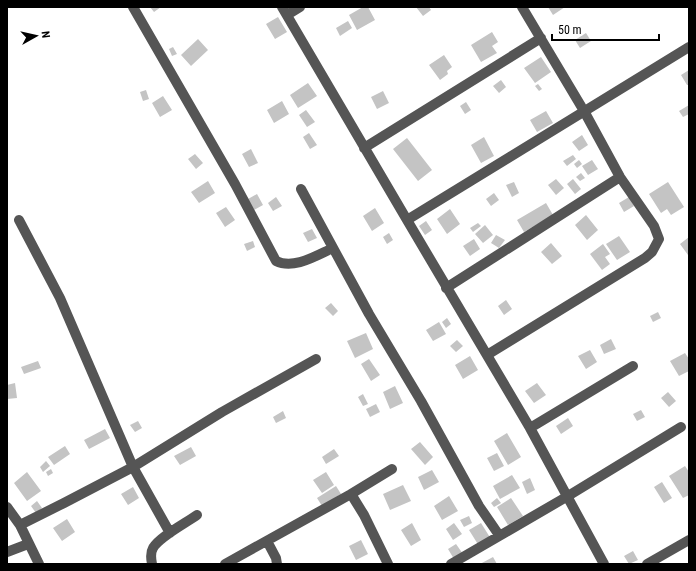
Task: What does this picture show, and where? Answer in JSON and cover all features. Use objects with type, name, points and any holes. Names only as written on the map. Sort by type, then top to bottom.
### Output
[{"type":"street","points":[[133,7],[235,184],[276,261],[282,264],[295,263],[333,248]]},
{"type":"street","points":[[300,7],[285,11],[406,220],[530,428],[604,564]]},
{"type":"street","points":[[487,355],[645,258],[652,252],[659,239],[657,232],[620,177],[584,111],[522,7]]},
{"type":"street","points":[[364,148],[541,38]]},
{"type":"street","points":[[406,220],[689,48]]},
{"type":"street","points":[[446,288],[620,177]]},
{"type":"street","points":[[301,189],[479,506],[499,535]]},
{"type":"street","points":[[19,220],[60,298],[133,467],[170,533]]},
{"type":"street","points":[[20,525],[133,467],[222,412],[316,359]]},
{"type":"street","points":[[530,428],[633,366]]},
{"type":"street","points":[[450,564],[568,496],[681,427]]},
{"type":"street","points":[[225,564],[351,494],[392,469]]},
{"type":"street","points":[[351,494],[364,515],[388,564]]},
{"type":"street","points":[[7,507],[20,525],[39,564]]},
{"type":"street","points":[[152,564],[151,554],[154,546],[197,515]]},
{"type":"street","points":[[647,564],[689,540]]},
{"type":"street","points":[[267,541],[276,558],[277,564]]},
{"type":"street","points":[[7,552],[28,544]]},
{"type":"building","points":[[150,7],[161,7],[154,12]]},
{"type":"building","points":[[363,7],[368,7],[375,20],[357,30],[349,15]]},
{"type":"building","points":[[416,7],[429,7],[431,10],[423,16]]},
{"type":"building","points":[[548,7],[565,7],[553,15]]},
{"type":"building","points":[[278,17],[287,32],[275,39],[266,24]]},
{"type":"building","points":[[348,21],[352,28],[340,36],[336,28]]},
{"type":"building","points":[[492,32],[498,42],[492,46],[497,53],[481,62],[471,45]]},
{"type":"building","points":[[586,33],[591,41],[580,48],[575,40]]},
{"type":"building","points":[[198,39],[208,50],[191,66],[181,55]]},
{"type":"building","points":[[173,47],[177,54],[172,56],[169,49]]},
{"type":"building","points":[[444,55],[452,67],[447,71],[448,74],[440,80],[429,65]]},
{"type":"building","points":[[541,57],[551,72],[535,83],[524,68]]},
{"type":"building","points":[[689,70],[689,85],[687,85],[681,75]]},
{"type":"building","points":[[501,80],[506,87],[499,93],[493,86]]},
{"type":"building","points":[[308,83],[317,96],[298,108],[290,95]]},
{"type":"building","points":[[538,84],[542,89],[539,91],[535,86]]},
{"type":"building","points":[[146,90],[149,99],[143,101],[140,92]]},
{"type":"building","points":[[383,91],[389,103],[377,109],[371,97]]},
{"type":"building","points":[[163,96],[172,110],[160,117],[152,103]]},
{"type":"building","points":[[282,101],[289,114],[274,123],[267,110]]},
{"type":"building","points":[[466,102],[471,110],[465,114],[460,106]]},
{"type":"building","points":[[689,105],[689,114],[683,117],[679,111]]},
{"type":"building","points":[[306,110],[315,122],[307,127],[299,115]]},
{"type":"building","points":[[546,111],[553,123],[537,132],[530,120]]},
{"type":"building","points":[[309,133],[317,145],[310,149],[303,137]]},
{"type":"building","points":[[582,135],[588,145],[579,151],[572,142]]},
{"type":"building","points":[[484,137],[494,156],[481,163],[471,145]]},
{"type":"building","points":[[407,138],[432,170],[418,181],[393,149]]},
{"type":"building","points":[[251,149],[258,163],[249,167],[242,154]]},
{"type":"building","points":[[195,154],[203,163],[196,169],[188,159]]},
{"type":"building","points":[[573,155],[576,159],[567,166],[563,161]]},
{"type":"building","points":[[579,160],[582,164],[577,168],[574,164]]},
{"type":"building","points":[[592,160],[598,169],[588,175],[582,166]]},
{"type":"building","points":[[581,173],[585,178],[580,181],[576,177]]},
{"type":"building","points":[[556,179],[564,188],[556,195],[548,185]]},
{"type":"building","points":[[573,179],[581,189],[575,194],[567,184]]},
{"type":"building","points":[[208,181],[215,193],[199,203],[191,192]]},
{"type":"building","points":[[514,182],[519,193],[512,197],[506,185]]},
{"type":"building","points":[[668,182],[684,207],[671,215],[667,209],[661,213],[649,194]]},
{"type":"building","points":[[494,193],[499,200],[491,206],[486,199]]},
{"type":"building","points":[[257,194],[263,205],[254,210],[248,199]]},
{"type":"building","points":[[276,197],[282,206],[273,211],[268,203]]},
{"type":"building","points":[[629,197],[634,206],[624,212],[619,203]]},
{"type":"building","points":[[546,203],[553,215],[524,232],[517,220]]},
{"type":"building","points":[[226,207],[235,220],[225,227],[216,213]]},
{"type":"building","points":[[375,208],[384,223],[372,231],[363,216]]},
{"type":"building","points":[[450,209],[460,224],[447,234],[437,219]]},
{"type":"building","points":[[586,215],[598,230],[587,240],[575,225]]},
{"type":"building","points":[[426,221],[432,230],[425,235],[419,226]]},
{"type":"building","points":[[478,223],[481,226],[473,232],[470,228]]},
{"type":"building","points":[[485,225],[493,235],[483,243],[475,234]]},
{"type":"building","points":[[312,229],[317,238],[308,242],[303,233]]},
{"type":"building","points":[[389,233],[393,240],[387,244],[383,237]]},
{"type":"building","points":[[496,235],[505,240],[499,248],[491,243]]},
{"type":"building","points":[[619,236],[630,252],[617,260],[606,244]]},
{"type":"building","points":[[689,237],[689,254],[688,255],[680,244]]},
{"type":"building","points":[[474,239],[480,249],[470,256],[463,246]]},
{"type":"building","points":[[253,241],[255,247],[247,251],[244,244]]},
{"type":"building","points":[[551,243],[562,256],[552,264],[541,252]]},
{"type":"building","points":[[603,244],[610,254],[605,257],[610,264],[602,270],[590,254]]},
{"type":"building","points":[[506,300],[512,309],[504,315],[498,306]]},
{"type":"building","points":[[331,303],[338,311],[333,316],[325,308]]},
{"type":"building","points":[[658,312],[661,318],[653,322],[650,316]]},
{"type":"building","points":[[447,318],[451,324],[446,328],[442,322]]},
{"type":"building","points":[[439,322],[446,334],[433,341],[426,330]]},
{"type":"building","points":[[366,333],[373,349],[355,358],[347,341]]},
{"type":"building","points":[[611,339],[616,349],[604,354],[600,345]]},
{"type":"building","points":[[457,340],[463,346],[456,352],[450,346]]},
{"type":"building","points":[[590,350],[597,362],[586,369],[578,356]]},
{"type":"building","points":[[685,353],[689,359],[689,371],[679,376],[670,361]]},
{"type":"building","points":[[470,356],[478,370],[463,379],[455,365]]},
{"type":"building","points":[[369,359],[380,375],[371,381],[361,364]]},
{"type":"building","points":[[38,361],[41,368],[24,374],[21,367]]},
{"type":"building","points":[[15,383],[17,398],[7,399],[7,385]]},
{"type":"building","points":[[537,383],[546,395],[534,403],[525,391]]},
{"type":"building","points":[[395,386],[403,403],[390,409],[383,392]]},
{"type":"building","points":[[668,392],[676,401],[669,407],[661,398]]},
{"type":"building","points":[[363,394],[368,404],[363,406],[358,397]]},
{"type":"building","points":[[376,404],[380,412],[370,417],[366,409]]},
{"type":"building","points":[[641,410],[645,417],[637,421],[633,414]]},
{"type":"building","points":[[283,411],[286,418],[276,423],[273,417]]},
{"type":"building","points":[[568,418],[573,426],[561,434],[556,426]]},
{"type":"building","points":[[138,421],[142,428],[135,432],[130,425]]},
{"type":"building","points":[[105,429],[110,438],[89,449],[84,440]]},
{"type":"building","points":[[507,433],[521,457],[508,465],[494,441]]},
{"type":"building","points":[[420,442],[433,457],[425,465],[411,449]]},
{"type":"building","points":[[65,446],[70,454],[54,465],[48,457]]},
{"type":"building","points":[[191,447],[196,456],[180,465],[174,456]]},
{"type":"building","points":[[334,449],[339,456],[326,464],[322,457]]},
{"type":"building","points":[[497,453],[504,466],[494,471],[487,458]]},
{"type":"building","points":[[46,461],[50,466],[43,472],[40,467]]},
{"type":"building","points":[[685,466],[689,472],[689,495],[683,498],[669,476]]},
{"type":"building","points":[[51,469],[53,473],[48,476],[46,472]]},
{"type":"building","points":[[432,470],[439,482],[424,490],[418,477]]},
{"type":"building","points":[[27,472],[41,491],[27,501],[14,483]]},
{"type":"building","points":[[326,472],[334,485],[322,493],[313,480]]},
{"type":"building","points":[[512,475],[520,488],[500,499],[493,486]]},
{"type":"building","points":[[530,478],[535,490],[527,494],[522,482]]},
{"type":"building","points":[[662,482],[672,498],[664,503],[654,487]]},
{"type":"building","points":[[403,485],[411,501],[390,510],[383,494]]},
{"type":"building","points":[[336,486],[341,494],[322,506],[317,498]]},
{"type":"building","points":[[133,487],[139,498],[128,505],[121,494]]},
{"type":"building","points":[[449,496],[458,511],[442,520],[434,506]]},
{"type":"building","points":[[497,498],[501,503],[494,507],[491,503]]},
{"type":"building","points":[[511,498],[523,516],[508,525],[497,507]]},
{"type":"building","points":[[37,501],[42,508],[36,513],[31,506]]},
{"type":"building","points":[[469,516],[472,523],[464,527],[460,520]]},
{"type":"building","points":[[67,519],[75,532],[62,541],[53,528]]},
{"type":"building","points":[[412,523],[421,540],[411,546],[401,530]]},
{"type":"building","points":[[454,523],[462,534],[453,540],[446,529]]},
{"type":"building","points":[[481,523],[491,539],[479,546],[469,530]]},
{"type":"building","points":[[361,540],[368,554],[356,560],[349,546]]},
{"type":"building","points":[[456,544],[463,554],[454,559],[448,549]]},
{"type":"building","points":[[633,551],[638,560],[629,564],[624,556]]},
{"type":"building","points":[[493,557],[497,564],[480,564]]}]
